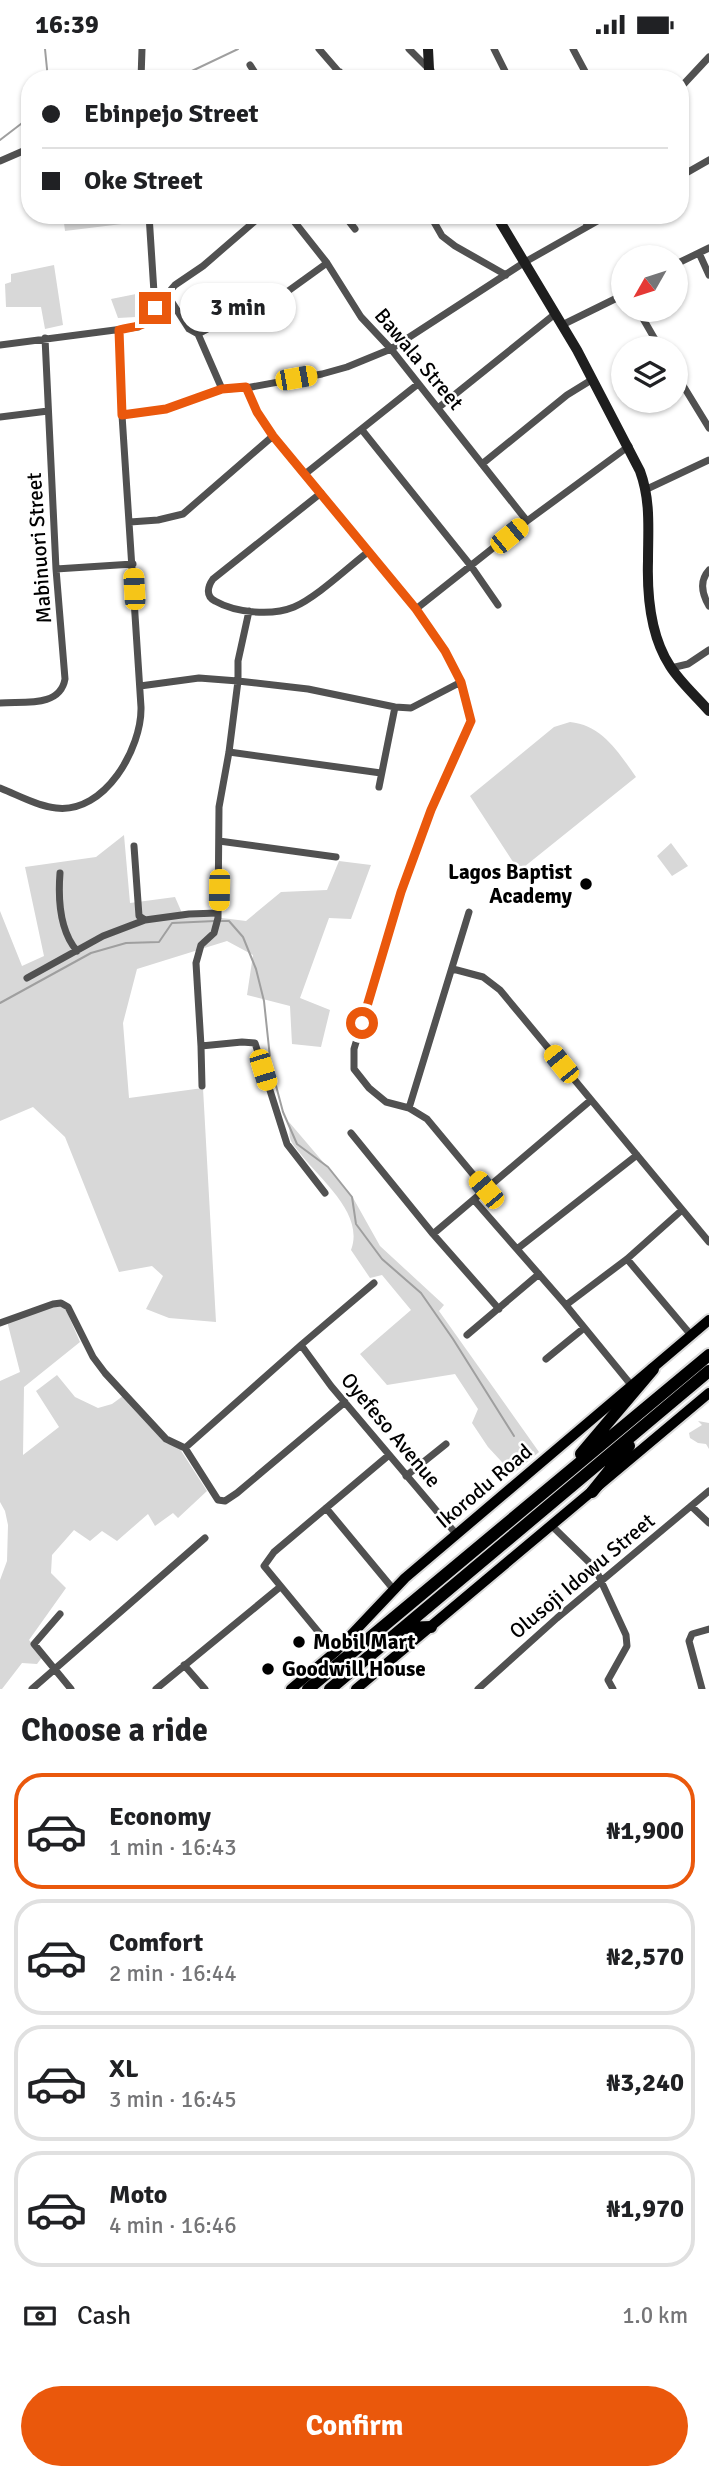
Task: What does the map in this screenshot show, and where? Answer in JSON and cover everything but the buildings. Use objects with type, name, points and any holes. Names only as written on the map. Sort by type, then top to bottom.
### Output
[{"type":"highway","name":"Ikorodu Road","points":[[308,1689],[709,1355]]},
{"type":"highway","points":[[558,1481],[653,1369]]},
{"type":"highway","points":[[330,1689],[709,1371]]},
{"type":"highway","points":[[592,1492],[646,1425]]},
{"type":"highway","points":[[403,1628],[431,1627]]},
{"type":"main road","name":"Ikorodu Road","points":[[291,1689],[335,1652],[394,1590],[709,1320]]},
{"type":"main road","points":[[356,1689],[709,1393]]},
{"type":"street","points":[[141,70],[142,49]]},
{"type":"street","points":[[319,49],[338,70]]},
{"type":"street","points":[[409,49],[427,70]]},
{"type":"street","points":[[428,49],[430,70]]},
{"type":"street","points":[[494,49],[504,70]]},
{"type":"street","points":[[573,49],[584,70]]},
{"type":"street","points":[[689,78],[709,57]]},
{"type":"street","points":[[250,65],[253,70]]},
{"type":"street","points":[[0,161],[21,152]]},
{"type":"street","points":[[689,171],[709,160]]},
{"type":"street","points":[[150,224],[155,308]]},
{"type":"street","points":[[0,345],[138,327],[146,323],[166,293],[203,266],[252,224]]},
{"type":"street","name":"Bawala Street","points":[[296,224],[327,263],[361,317],[391,349],[527,521]]},
{"type":"street","points":[[351,224],[355,229]]},
{"type":"street","points":[[435,224],[442,236],[506,275]]},
{"type":"street","points":[[502,224],[562,324],[629,446],[647,489],[651,611],[662,650],[671,668],[709,711]]},
{"type":"street","points":[[122,415],[166,409],[222,389],[246,387],[347,367],[391,349],[525,262],[592,224]]},
{"type":"street","points":[[688,258],[709,248]]},
{"type":"street","points":[[699,253],[709,275]]},
{"type":"street","points":[[198,334],[219,323],[253,313],[327,263]]},
{"type":"street","points":[[166,293],[189,329],[198,334],[222,389]]},
{"type":"street","points":[[562,324],[611,301]]},
{"type":"street","points":[[438,408],[555,314]]},
{"type":"street","points":[[0,788],[55,808],[76,806],[102,792],[125,764],[138,737],[141,721],[140,686],[122,415],[123,329]]},
{"type":"street","name":"Mabinuori Street","points":[[0,703],[45,700],[58,695],[64,684],[45,338]]},
{"type":"street","points":[[482,464],[567,395],[593,379]]},
{"type":"street","points":[[305,474],[418,384]]},
{"type":"street","points":[[246,387],[257,412],[273,436],[416,609],[445,651],[461,682],[471,721],[431,810],[401,892],[354,1049],[355,1069],[369,1088],[386,1102],[409,1108],[427,1119],[486,1190]]},
{"type":"street","points":[[688,394],[709,428]]},
{"type":"street","points":[[0,417],[48,411]]},
{"type":"street","points":[[362,430],[471,566],[498,605]]},
{"type":"street","points":[[130,522],[158,520],[183,514],[273,436]]},
{"type":"street","points":[[416,609],[527,521],[629,446]]},
{"type":"street","points":[[647,489],[709,460]]},
{"type":"street","points":[[321,493],[213,579],[208,590],[213,601],[249,611],[285,610],[295,606],[368,552]]},
{"type":"street","points":[[56,569],[133,564]]},
{"type":"street","points":[[709,570],[703,576],[702,589],[709,606]]},
{"type":"street","points":[[202,1086],[196,963],[201,946],[214,933],[218,915],[219,807],[229,752],[238,661],[249,611]]},
{"type":"street","points":[[671,668],[688,664],[709,650]]},
{"type":"street","points":[[140,686],[199,678],[238,681],[309,689],[394,707],[411,708],[461,682]]},
{"type":"street","points":[[379,787],[394,707]]},
{"type":"street","points":[[229,752],[382,773]]},
{"type":"street","points":[[219,841],[336,857]]},
{"type":"street","points":[[134,846],[139,916],[145,920]]},
{"type":"street","points":[[60,873],[58,898],[71,945],[76,951]]},
{"type":"street","points":[[409,1108],[469,912]]},
{"type":"street","points":[[27,978],[103,936],[145,920],[189,914],[218,915]]},
{"type":"street","points":[[453,969],[483,977],[500,990],[709,1242]]},
{"type":"street","points":[[201,1046],[255,1043],[288,1144],[325,1193]]},
{"type":"street","points":[[433,1234],[591,1100]]},
{"type":"street","points":[[351,1133],[433,1234],[499,1309]]},
{"type":"street","points":[[517,1249],[637,1155]]},
{"type":"street","points":[[474,1200],[566,1305],[632,1386]]},
{"type":"street","points":[[566,1305],[627,1259],[682,1210]]},
{"type":"street","points":[[627,1259],[691,1335]]},
{"type":"street","points":[[467,1335],[539,1275]]},
{"type":"street","points":[[185,1448],[374,1283]]},
{"type":"street","points":[[0,1323],[61,1303],[68,1307],[93,1357],[105,1373],[166,1439],[185,1448],[218,1500],[225,1501],[345,1402]]},
{"type":"street","points":[[545,1359],[584,1328]]},
{"type":"street","name":"Oyefeso Avenue","points":[[301,1345],[388,1455],[457,1535]]},
{"type":"street","points":[[406,1476],[446,1444]]},
{"type":"street","points":[[335,1652],[264,1566],[269,1558],[388,1455]]},
{"type":"street","name":"Olusoji Idowu Street","points":[[478,1689],[709,1491]]},
{"type":"street","points":[[691,1506],[709,1523]]},
{"type":"street","points":[[326,1508],[394,1590]]},
{"type":"street","points":[[552,1526],[586,1556],[602,1581],[628,1639],[622,1656],[608,1679],[613,1689]]},
{"type":"street","points":[[32,1689],[205,1538]]},
{"type":"street","points":[[156,1689],[280,1587]]},
{"type":"street","points":[[60,1614],[34,1644],[71,1689]]},
{"type":"street","points":[[702,1689],[689,1645],[692,1634],[709,1629]]},
{"type":"street","points":[[184,1665],[205,1689]]},
{"type":"shaded area","points":[[64,224],[122,224],[65,231]]},
{"type":"shaded area","points":[[54,265],[63,325],[45,329],[41,307],[6,307],[5,284],[11,282],[11,274]]},
{"type":"shaded area","points":[[141,293],[136,317],[118,318],[111,299]]},
{"type":"shaded area","points":[[570,722],[591,728],[600,734],[636,777],[519,871],[470,796],[554,727]]},
{"type":"shaded area","points":[[124,835],[130,903],[175,897],[182,913],[246,921],[281,892],[327,890],[339,861],[371,865],[351,919],[329,918],[300,998],[330,1010],[321,1047],[292,1044],[290,1006],[247,995],[253,955],[227,941],[137,969],[123,1023],[129,1098],[203,1088],[216,1322],[169,1318],[146,1309],[163,1276],[152,1266],[119,1272],[65,1137],[33,1107],[0,1121],[0,911],[22,966],[44,956],[25,867],[96,857]]},
{"type":"shaded area","points":[[671,843],[688,866],[672,876],[657,856]]},
{"type":"shaded area","points":[[289,1122],[352,1196],[380,1246],[444,1305],[439,1311],[539,1452],[513,1474],[488,1447],[472,1423],[478,1409],[455,1374],[387,1385],[360,1354],[411,1310],[382,1275],[370,1278],[351,1250],[354,1236],[346,1210],[292,1144]]},
{"type":"shaded area","points":[[63,1303],[80,1342],[24,1387],[23,1455],[59,1427],[36,1391],[57,1375],[75,1397],[98,1408],[112,1404],[123,1396],[165,1443],[178,1446],[207,1491],[178,1518],[173,1513],[155,1526],[148,1514],[117,1541],[102,1531],[90,1541],[74,1530],[52,1555],[51,1573],[66,1588],[29,1640],[43,1656],[37,1664],[22,1663],[0,1689],[0,1580],[7,1561],[8,1525],[0,1502],[0,1381],[20,1372],[7,1321]]},
{"type":"shaded area","points":[[698,1421],[709,1423],[709,1449],[706,1444],[690,1438],[689,1433],[702,1425]]},
{"type":"waterway","points":[[45,49],[47,70]]},
{"type":"waterway","points":[[194,70],[238,49]]},
{"type":"waterway","points":[[0,140],[21,124]]},
{"type":"waterway","points":[[0,1003],[91,953],[126,943],[159,942],[172,923],[215,921]]},
{"type":"waterway","points":[[221,921],[229,921],[243,937],[256,969],[264,1001],[271,1067],[283,1112],[297,1144],[328,1167],[352,1197],[356,1224],[382,1259],[421,1293],[514,1436]]},
{"type":"place","name":"Lagos Baptist Academy","points":[[586,884]]},
{"type":"place","name":"Mobil Mart","points":[[299,1642]]},
{"type":"place","name":"Goodwill House","points":[[268,1669]]},
{"type":"route","points":[[155,308],[146,323],[119,330],[122,415],[166,409],[222,389],[246,387],[248,396],[273,436],[416,609],[445,651],[461,682],[471,721],[431,810],[401,892],[362,1023]]}]
